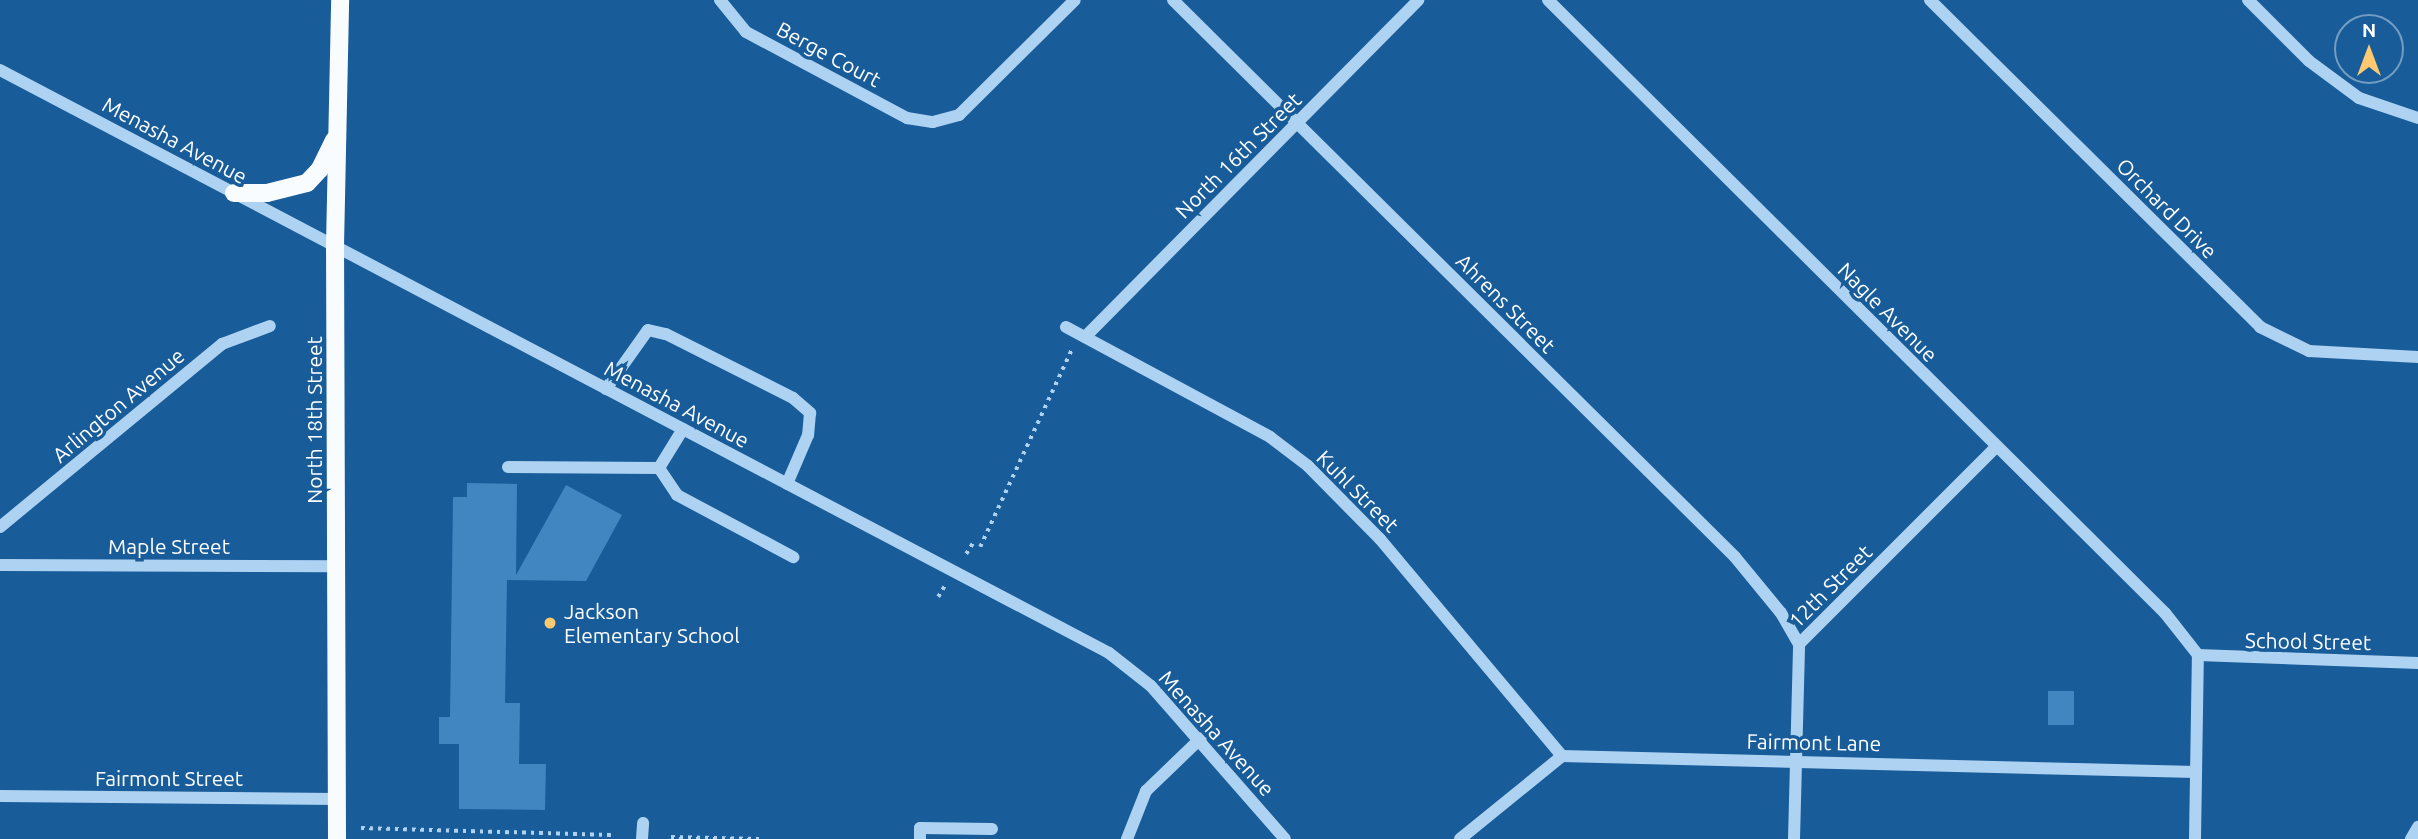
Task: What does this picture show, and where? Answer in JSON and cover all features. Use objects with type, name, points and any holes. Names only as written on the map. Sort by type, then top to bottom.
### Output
[{"type":"main road","name":"North 18th Street","points":[[337,839],[335,246],[340,0]]},
{"type":"main road","points":[[234,193],[279,191],[307,183],[320,169],[337,134]]},
{"type":"street","name":"Berge Court","points":[[720,0],[746,32],[907,118],[933,122],[959,115],[1075,0]]},
{"type":"street","name":"Ahrens Street","points":[[1173,0],[1735,556],[1782,612],[1799,644]]},
{"type":"street","name":"North 16th Street","points":[[1085,337],[1418,0]]},
{"type":"street","name":"Nagle Avenue","points":[[1548,0],[2165,613],[2198,655]]},
{"type":"street","name":"Orchard Drive","points":[[1930,0],[2260,327],[2309,351],[2418,357]]},
{"type":"street","points":[[2248,0],[2309,61],[2359,98],[2418,118]]},
{"type":"street","name":"Menasha Avenue","points":[[0,70],[1109,653],[1151,686],[1201,738],[1285,839]]},
{"type":"street","name":"Arlington Avenue","points":[[0,527],[222,344],[270,326]]},
{"type":"street","name":"Kuhl Street","points":[[1066,327],[1270,437],[1308,466],[1380,538],[1562,756]]},
{"type":"street","points":[[606,389],[648,330],[666,334],[793,398],[810,413],[808,435],[787,484]]},
{"type":"street","points":[[659,468],[683,429]]},
{"type":"street","name":"12th Street","points":[[1794,839],[1799,644],[1996,447]]},
{"type":"street","points":[[508,467],[659,468]]},
{"type":"street","points":[[659,468],[677,495],[793,557]]},
{"type":"street","name":"Maple Street","points":[[0,565],[338,566]]},
{"type":"street","points":[[2195,839],[2198,655]]},
{"type":"street","name":"School Street","points":[[2198,655],[2418,663]]},
{"type":"street","points":[[1128,839],[1133,816],[1146,791],[1201,738]]},
{"type":"street","points":[[1460,839],[1562,756]]},
{"type":"street","name":"Fairmont Lane","points":[[1562,756],[2196,772]]},
{"type":"street","name":"Fairmont Street","points":[[0,796],[337,799]]},
{"type":"street","points":[[642,839],[643,823]]},
{"type":"street","points":[[2411,839],[2418,827]]},
{"type":"street","points":[[920,839],[920,828],[992,829]]},
{"type":"path","points":[[980,547],[1072,349]]},
{"type":"path","points":[[966,554],[972,543]]},
{"type":"path","points":[[938,597],[944,587]]},
{"type":"path","points":[[361,828],[611,835]]},
{"type":"path","points":[[671,836],[759,839]]},
{"type":"building","points":[[467,483],[517,484],[516,575],[566,485],[622,515],[586,581],[507,580],[505,703],[520,703],[519,764],[546,764],[545,810],[459,809],[459,744],[439,744],[439,717],[450,717],[453,497],[467,497]]},
{"type":"building","points":[[2048,691],[2074,691],[2074,725],[2048,725]]},
{"type":"place","name":"Jackson Elementary School","points":[[550,623]]}]
